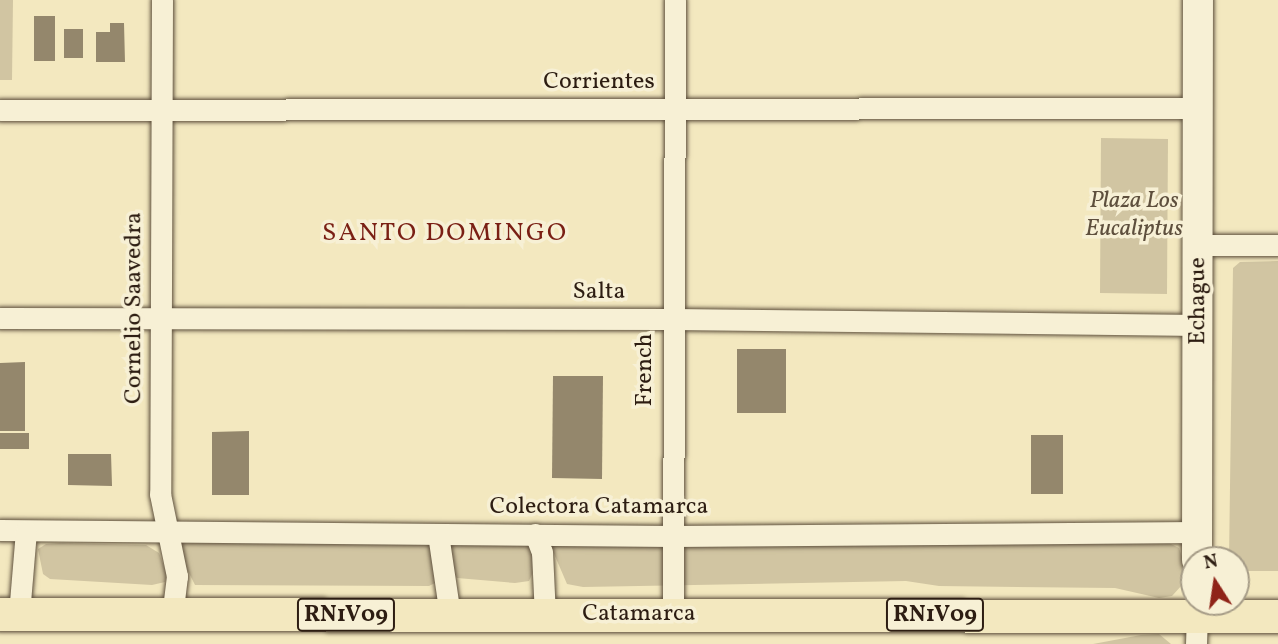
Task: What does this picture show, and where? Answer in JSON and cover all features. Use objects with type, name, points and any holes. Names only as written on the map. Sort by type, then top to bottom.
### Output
[{"type":"main road","name":"Catamarca","points":[[9,614],[673,615],[1197,621],[1278,616]]},
{"type":"street","name":"Cornelio Saavedra","points":[[162,0],[160,494],[177,576],[172,615]]},
{"type":"street","name":"French","points":[[673,615],[675,0]]},
{"type":"street","name":"Echague","points":[[1197,546],[1198,0]]},
{"type":"street","name":"Corrientes","points":[[0,110],[1198,108]]},
{"type":"street","points":[[1199,245],[1278,245]]},
{"type":"street","name":"Salta","points":[[0,318],[673,319],[1199,325]]},
{"type":"street","name":"Colectora Catamarca","points":[[0,530],[535,534],[1197,546]]},
{"type":"street","points":[[9,614],[26,531]]},
{"type":"street","points":[[438,534],[450,615]]},
{"type":"street","points":[[535,534],[542,552],[545,615]]},
{"type":"green space","points":[[0,0],[13,0],[12,80],[0,80]]},
{"type":"green space","name":"Plaza Los Eucaliptus","points":[[1101,138],[1168,139],[1167,294],[1100,293]]},
{"type":"green space","points":[[1278,261],[1278,571],[1250,571],[1250,546],[1229,546],[1233,268],[1240,262]]},
{"type":"green space","points":[[177,540],[427,542],[434,549],[437,582],[429,586],[195,585],[175,545]]},
{"type":"green space","points":[[455,540],[533,541],[534,570],[529,581],[515,583],[457,578],[449,569],[448,546]]},
{"type":"green space","points":[[549,542],[1167,542],[1180,551],[1180,587],[1172,596],[1159,598],[1115,588],[939,586],[906,581],[583,587],[567,584]]},
{"type":"green space","points":[[46,544],[146,545],[159,553],[167,575],[165,582],[152,585],[50,579],[43,574],[38,549]]},
{"type":"green space","points":[[1159,634],[1171,644],[1093,644],[1141,635]]},
{"type":"building","points":[[34,16],[55,16],[55,61],[34,61]]},
{"type":"building","points":[[110,23],[124,23],[125,62],[96,62],[96,32],[110,32]]},
{"type":"building","points":[[64,29],[83,29],[83,58],[64,58]]},
{"type":"building","points":[[737,349],[786,349],[786,413],[737,413]]},
{"type":"building","points":[[25,362],[25,431],[0,431],[0,363]]},
{"type":"building","points":[[553,376],[603,376],[602,479],[552,478]]},
{"type":"building","points":[[249,431],[249,495],[212,495],[212,432]]},
{"type":"building","points":[[0,433],[29,433],[29,449],[0,449]]},
{"type":"building","points":[[1031,435],[1063,435],[1063,494],[1031,494]]},
{"type":"building","points":[[68,454],[111,454],[112,486],[68,485]]},
{"type":"district","name":"SANTO DOMINGO","points":[[445,234]]}]
